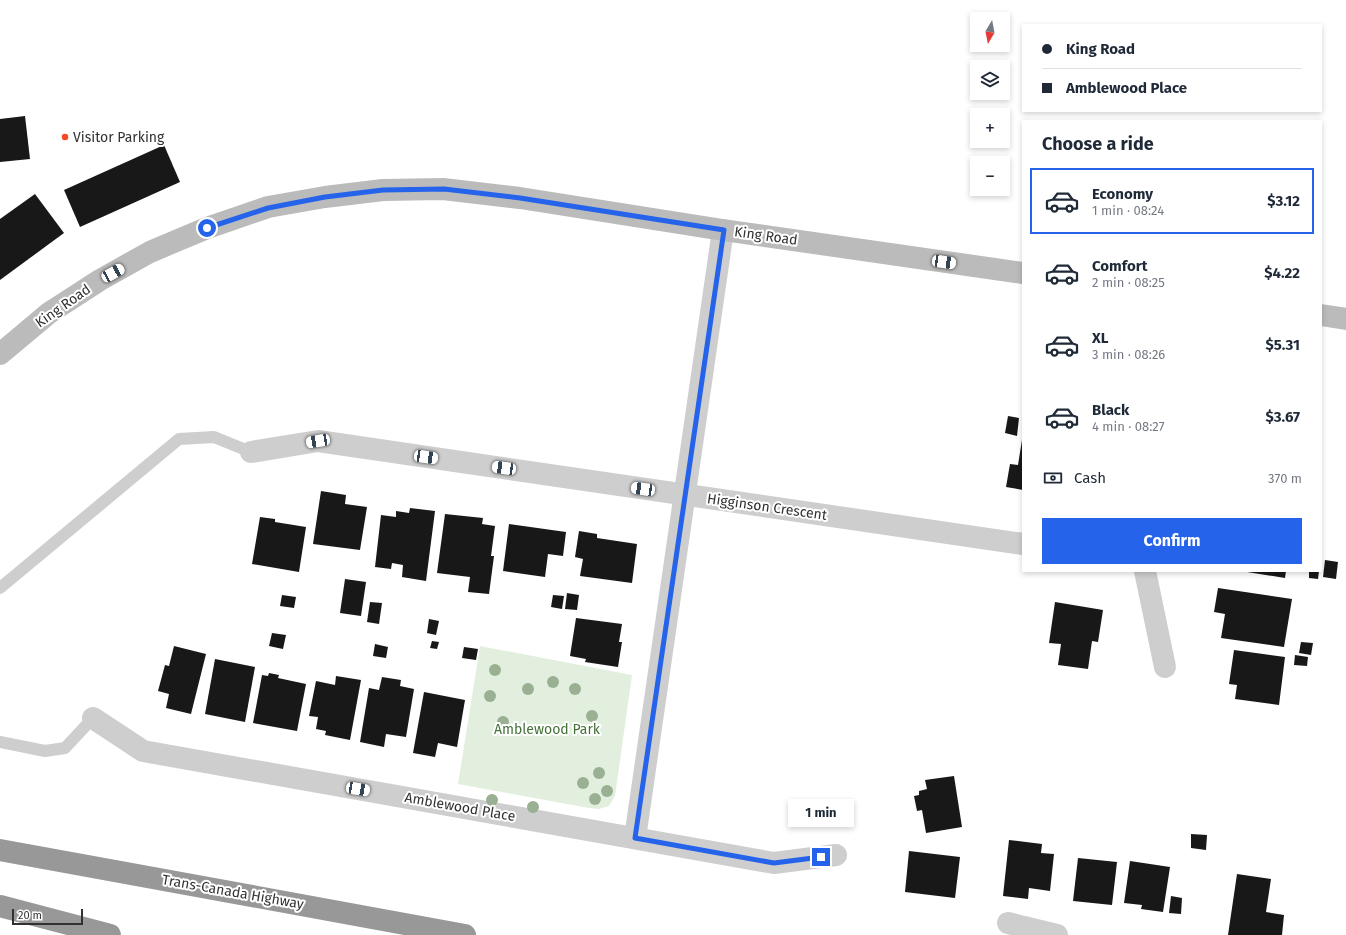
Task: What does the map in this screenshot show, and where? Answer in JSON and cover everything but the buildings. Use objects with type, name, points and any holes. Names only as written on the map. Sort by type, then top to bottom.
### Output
[{"type":"highway","name":"Trans-Canada Highway","points":[[0,850],[465,935]]},
{"type":"highway","points":[[0,906],[110,935]]},
{"type":"street","name":"King Road","points":[[0,354],[49,313],[100,280],[150,252],[207,228],[268,208],[325,197],[383,190],[444,189],[520,198],[724,230],[1022,273]]},
{"type":"street","points":[[635,838],[724,230]]},
{"type":"street","points":[[1322,315],[1346,319]]},
{"type":"street","name":"Higginson Crescent","points":[[250,452],[318,441],[1022,544]]},
{"type":"street","points":[[1146,572],[1166,667]]},
{"type":"street","name":"Amblewood Place","points":[[93,718],[143,751],[774,863],[836,855]]},
{"type":"street","points":[[1008,924],[1057,935]]},
{"type":"lane","points":[[0,588],[179,438],[214,437],[250,452]]},
{"type":"lane","points":[[0,742],[45,751],[65,748],[93,718]]},
{"type":"green space","name":"Amblewood Park","points":[[480,646],[632,675],[615,796],[609,806],[599,809],[589,808],[458,784]]},
{"type":"place","name":"Visitor Parking","points":[[65,137]]},
{"type":"route","points":[[207,228],[268,208],[325,197],[383,190],[444,189],[520,198],[724,230],[635,838],[774,863],[821,857]]}]
